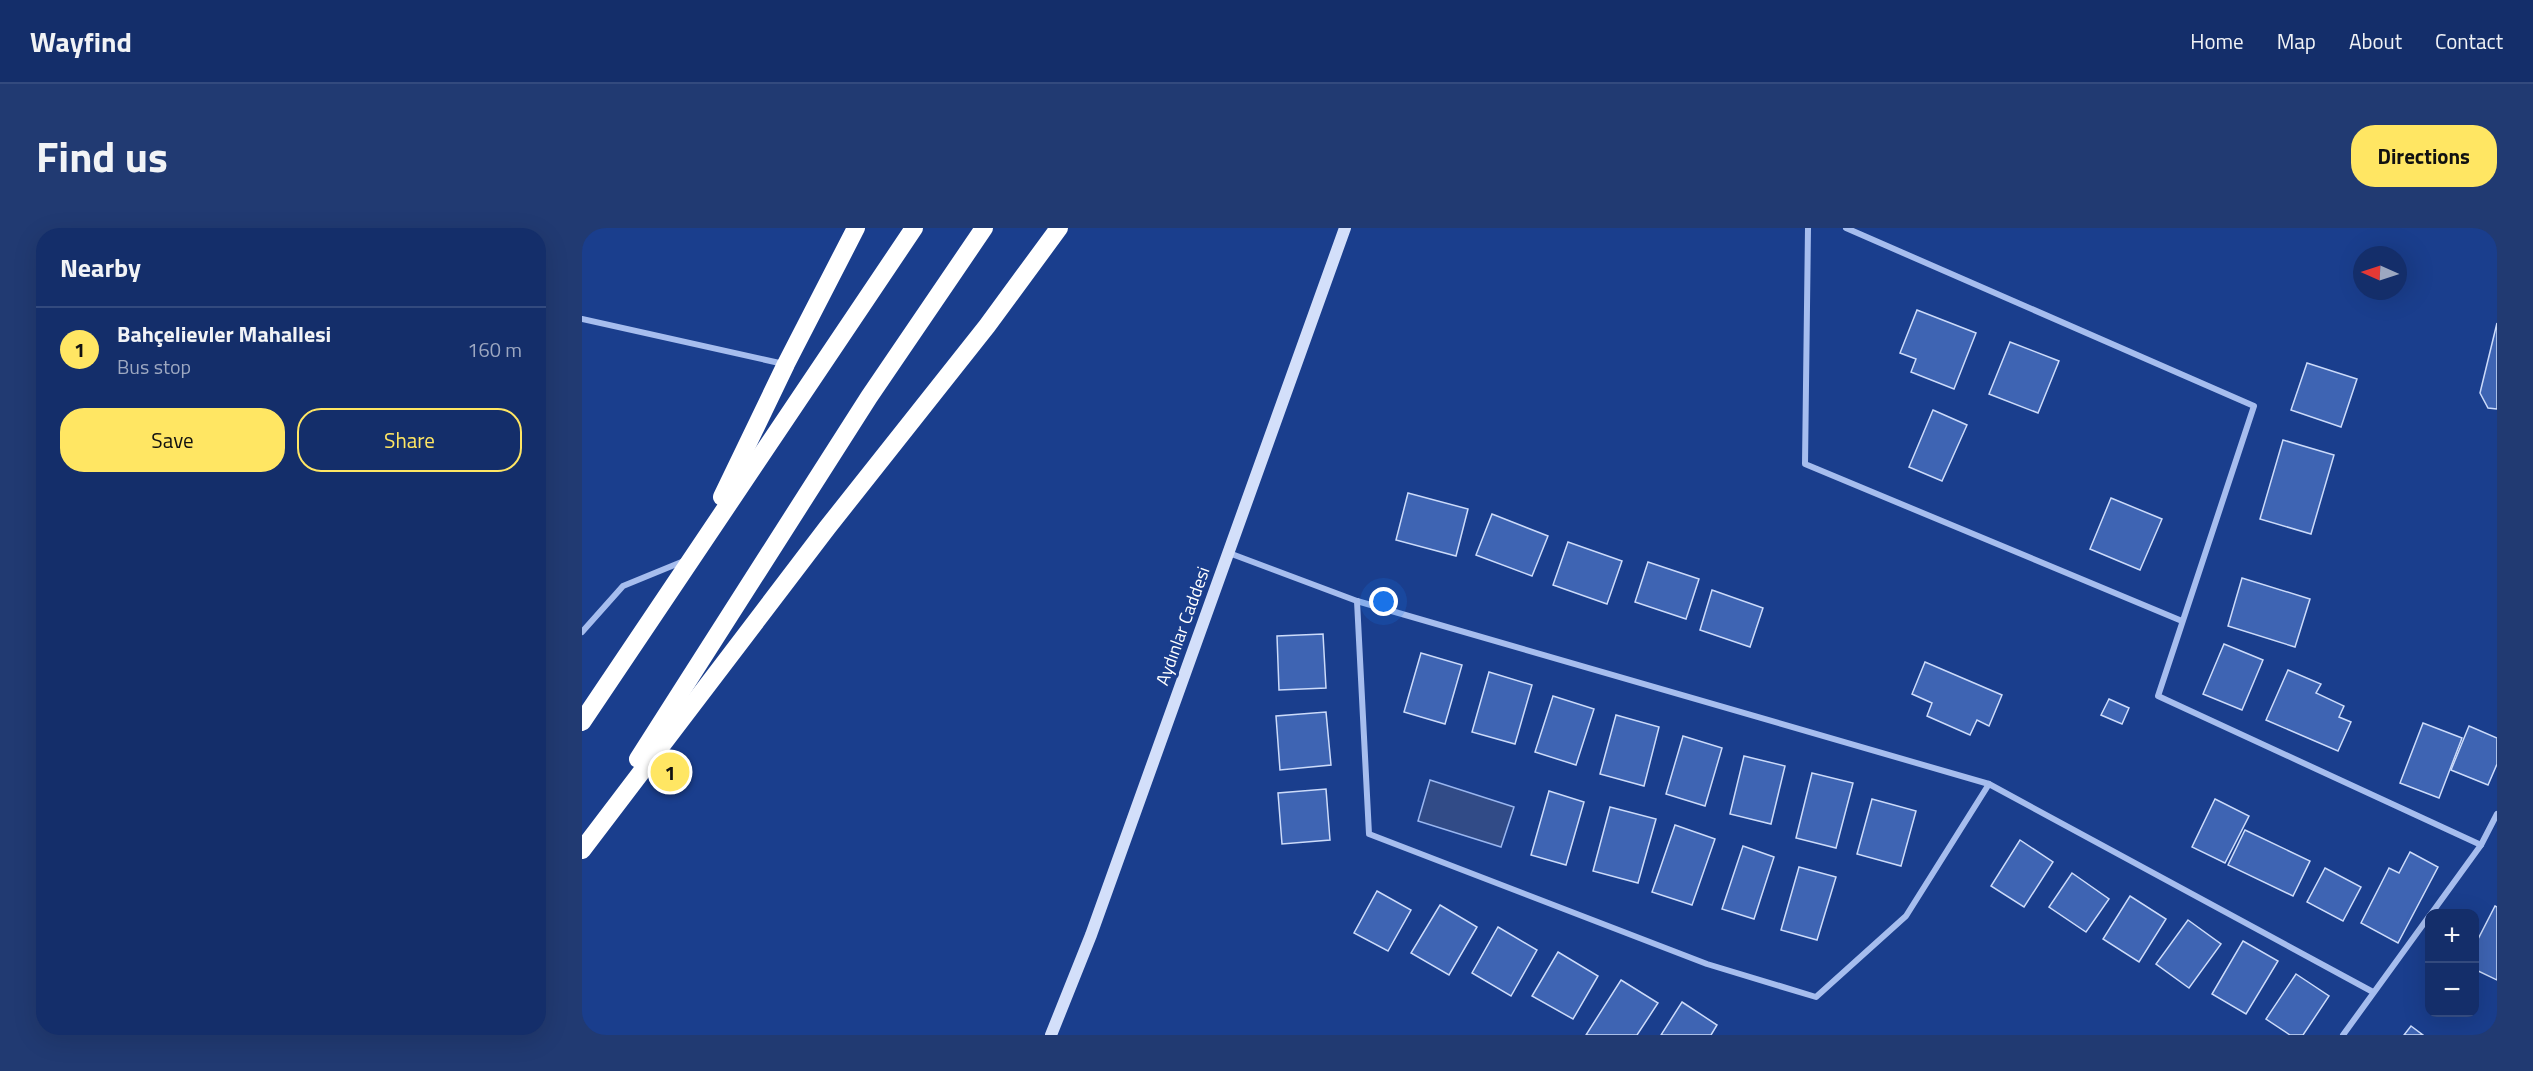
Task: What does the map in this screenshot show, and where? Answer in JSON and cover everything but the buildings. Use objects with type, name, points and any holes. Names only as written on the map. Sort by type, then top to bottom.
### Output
[{"type":"highway","points":[[693,557],[786,364],[856,228]]},
{"type":"highway","points":[[582,722],[914,228]]},
{"type":"highway","points":[[582,848],[869,397],[984,228]]},
{"type":"highway","points":[[582,848],[827,528],[987,326],[1059,228]]},
{"type":"street","name":"Aydınlar Caddesi","points":[[1052,1035],[1091,935],[1345,228]]},
{"type":"street","points":[[1808,228],[1805,464],[2182,621]]},
{"type":"street","points":[[1846,228],[2254,406],[2158,696],[2481,845]]},
{"type":"street","points":[[582,319],[786,364]]},
{"type":"street","points":[[1229,553],[1357,601],[1989,784],[2373,992]]},
{"type":"street","points":[[582,632],[623,586],[693,557]]},
{"type":"street","points":[[1357,601],[1369,834],[1707,964],[1816,997],[1906,916],[1989,784]]},
{"type":"street","points":[[2434,909],[2481,845],[2497,814]]},
{"type":"street","points":[[2343,1035],[2425,921]]},
{"type":"water","points":[[1430,780],[1514,807],[1501,847],[1418,821]]},
{"type":"place","name":"Bahçelievler Mahallesi","points":[[670,772]]}]
